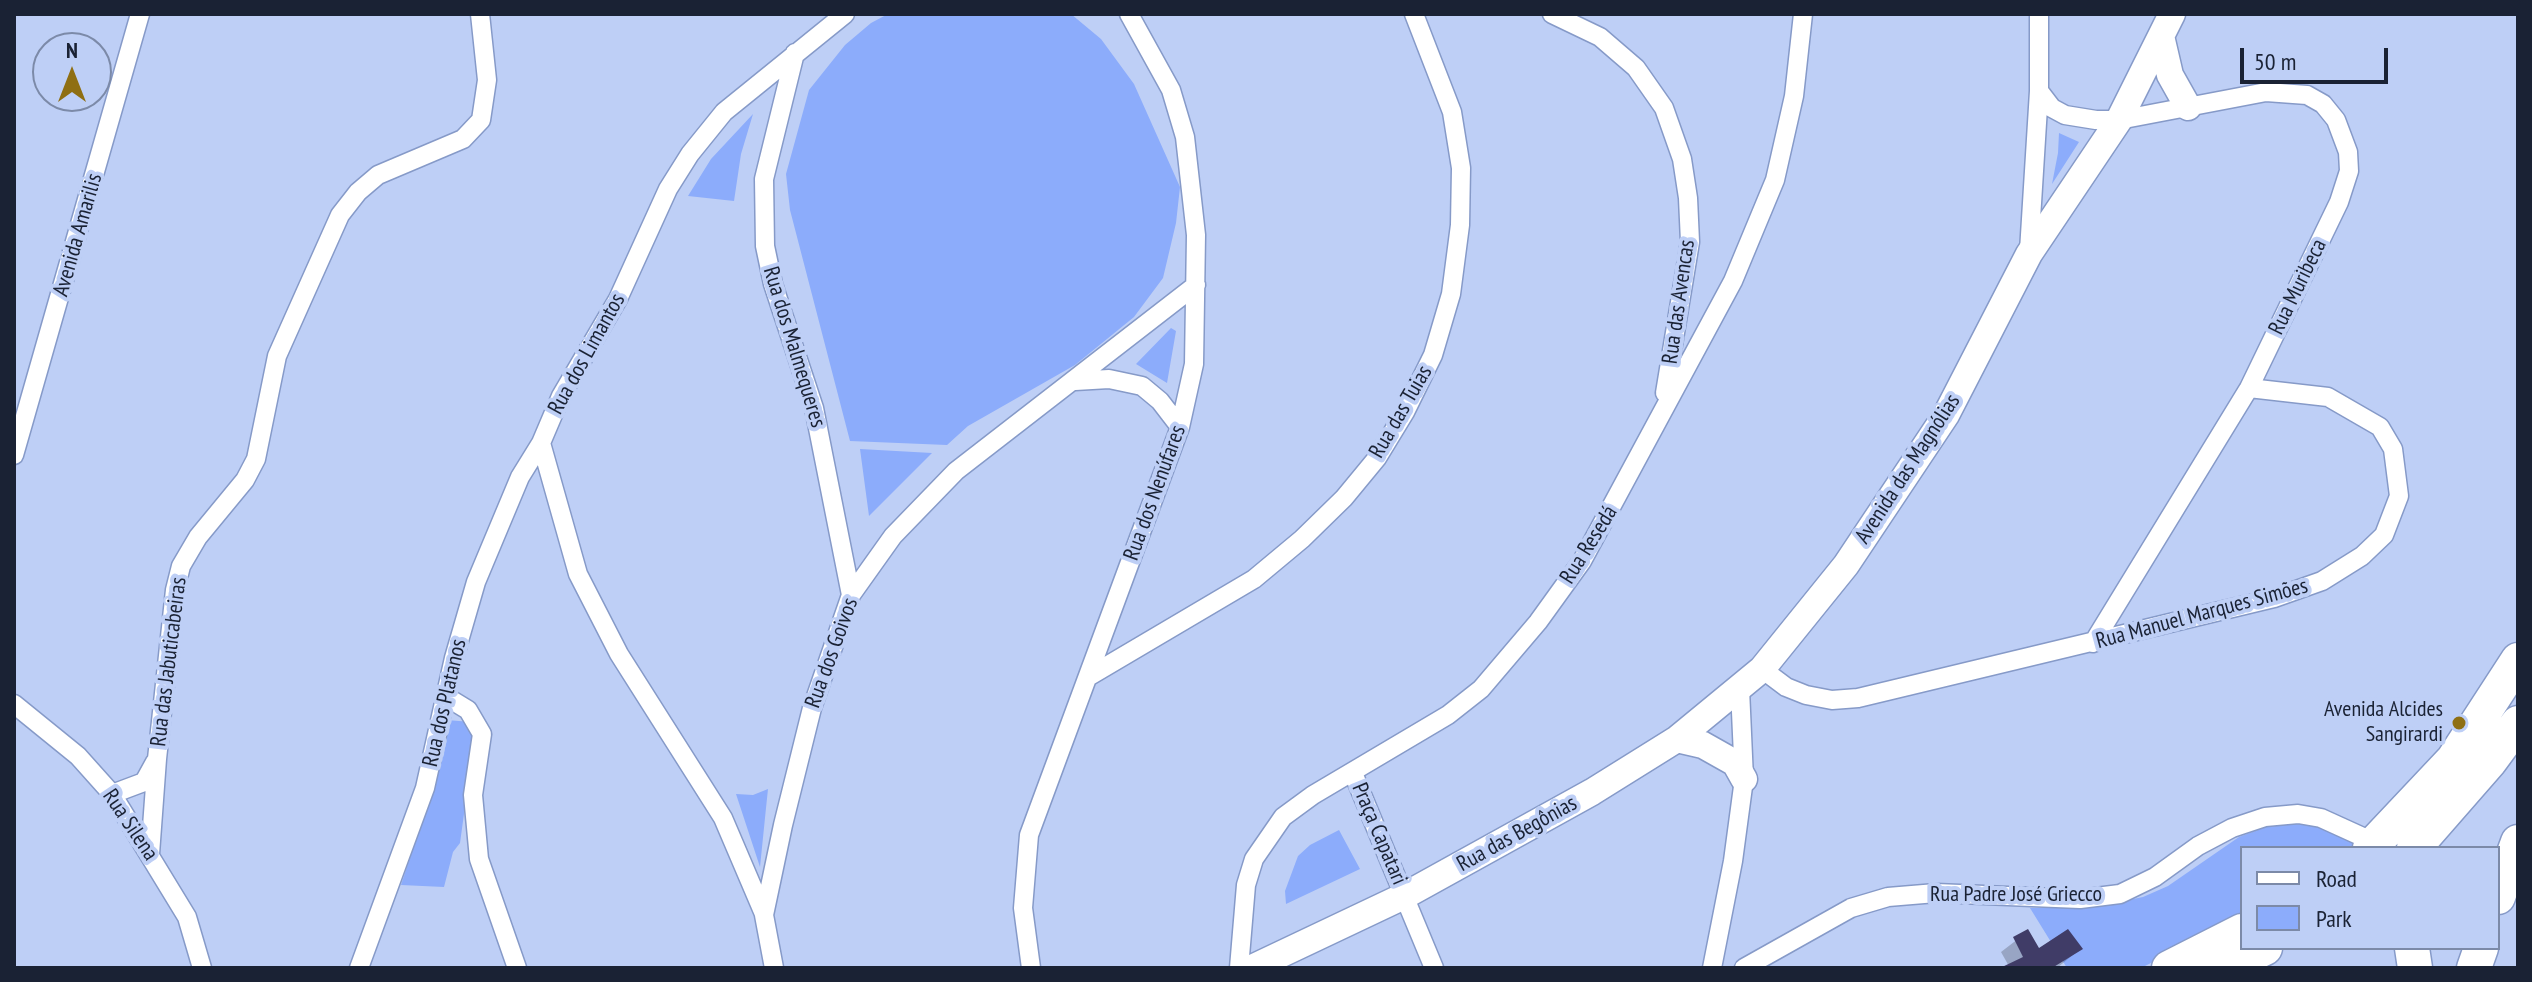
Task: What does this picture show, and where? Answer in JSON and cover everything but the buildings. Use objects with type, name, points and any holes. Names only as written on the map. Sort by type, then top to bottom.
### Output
[{"type":"highway","points":[[2373,846],[2453,760],[2518,660]]},
{"type":"highway","points":[[2416,846],[2518,723]]},
{"type":"highway","points":[[2500,892],[2518,842]]},
{"type":"highway","points":[[2169,968],[2240,932]]},
{"type":"highway","points":[[2224,968],[2261,950]]},
{"type":"main road","points":[[2166,25],[2170,75],[2188,107]]},
{"type":"main road","name":"Avenida das Magnólias","points":[[1762,669],[1846,565],[1946,415],[2029,254],[2119,120],[2166,25]]},
{"type":"main road","name":"Rua das Begônias","points":[[1252,968],[1404,896],[1592,792],[1677,739],[1762,669]]},
{"type":"main road","points":[[1677,739],[1703,745],[1735,763],[1744,779]]},
{"type":"street","name":"Avenida Amarilis","points":[[14,455],[140,14]]},
{"type":"street","name":"Rua das Jabuticabeiras","points":[[150,854],[175,590],[181,566],[198,537],[245,480],[256,459],[277,356],[340,215],[378,175],[463,139],[481,120],[487,80],[480,14]]},
{"type":"street","name":"Rua dos Limantos","points":[[764,915],[723,818],[619,654],[578,574],[541,443],[561,396],[618,299],[668,189],[690,154],[724,112],[845,14]]},
{"type":"street","name":"Rua dos Nenúfares","points":[[1031,968],[1023,908],[1029,835],[1180,427],[1194,364],[1194,208],[1185,137],[1171,90],[1129,14]]},
{"type":"street","name":"Rua das Tuias","points":[[1088,677],[1254,579],[1302,539],[1344,498],[1377,458],[1405,412],[1433,355],[1451,294],[1460,225],[1461,168],[1452,112],[1414,14]]},
{"type":"street","name":"Rua das Avencas","points":[[1552,14],[1600,37],[1636,68],[1664,108],[1682,159],[1690,242],[1662,408]]},
{"type":"street","name":"Rua Resedá","points":[[1239,968],[1246,885],[1254,859],[1283,817],[1448,715],[1481,689],[1538,622],[1597,535],[1662,408],[1733,281],[1775,180],[1794,96],[1803,14]]},
{"type":"street","name":"Avenida das Magnólias","points":[[2029,254],[2039,91],[2039,14]]},
{"type":"street","name":"Rua dos Malmequeres","points":[[795,52],[764,179],[765,246],[773,284],[814,408],[851,595]]},
{"type":"street","points":[[2039,91],[2052,108],[2065,115],[2119,120]]},
{"type":"street","name":"Rua Muribeca","points":[[2093,643],[2249,388],[2339,202],[2349,171],[2348,152],[2336,120],[2323,104],[2307,95],[2266,92],[2119,120]]},
{"type":"street","name":"Rua dos Goivos","points":[[774,968],[764,915],[812,708],[851,595],[893,536],[956,471],[1196,285]]},
{"type":"street","points":[[1075,381],[1109,379],[1142,386],[1160,401],[1180,427]]},
{"type":"street","name":"Rua Manuel Marques Simões","points":[[1762,669],[1786,687],[1806,695],[1832,700],[1858,698],[2274,598],[2322,581],[2362,556],[2384,535],[2399,496],[2393,449],[2380,427],[2328,397],[2249,388]]},
{"type":"street","name":"Rua dos Platanos","points":[[359,968],[425,788],[445,696],[476,582],[514,490],[541,443]]},
{"type":"street","points":[[1712,968],[1733,861],[1744,779],[1740,689]]},
{"type":"street","points":[[445,696],[468,710],[482,734],[473,795],[477,843],[483,877],[517,968]]},
{"type":"street","name":"Rua Silena","points":[[16,707],[78,756],[112,794],[187,917],[202,968]]},
{"type":"street","name":"Rua das Jabuticabeiras","points":[[112,794],[144,782],[157,759]]},
{"type":"street","name":"Praça Capatari","points":[[1353,773],[1434,968]]},
{"type":"street","name":"Rua Padre José Griecco","points":[[1744,968],[1851,908],[1888,897],[1936,893],[2080,899],[2120,894],[2155,877],[2220,834],[2265,817],[2298,814],[2321,818],[2373,846]]},
{"type":"green space","points":[[888,14],[1071,14],[1101,39],[1134,84],[1180,187],[1176,223],[1163,278],[1134,317],[1075,365],[968,426],[947,445],[850,441],[790,210],[786,174],[809,90],[845,45],[871,23]]},
{"type":"green space","points":[[753,114],[741,154],[734,201],[688,196],[711,159]]},
{"type":"green space","points":[[2059,133],[2079,142],[2052,184],[2058,153]]},
{"type":"green space","points":[[1171,328],[1176,331],[1167,383],[1136,364]]},
{"type":"green space","points":[[860,449],[932,453],[869,516]]},
{"type":"green space","points":[[446,720],[472,722],[475,734],[460,843],[453,852],[444,887],[401,885],[429,800]]},
{"type":"green space","points":[[768,789],[760,867],[736,794],[753,795]]},
{"type":"green space","points":[[2312,822],[2354,841],[2355,846],[2240,846],[2240,918],[2141,968],[2067,968],[2030,908],[2088,908],[2143,897],[2168,886],[2239,837],[2266,827]]},
{"type":"green space","points":[[1339,830],[1360,869],[1286,904],[1285,891],[1298,856],[1310,845]]},
{"type":"place","name":"Avenida Alcides Sangirardi","points":[[2459,723]]}]
